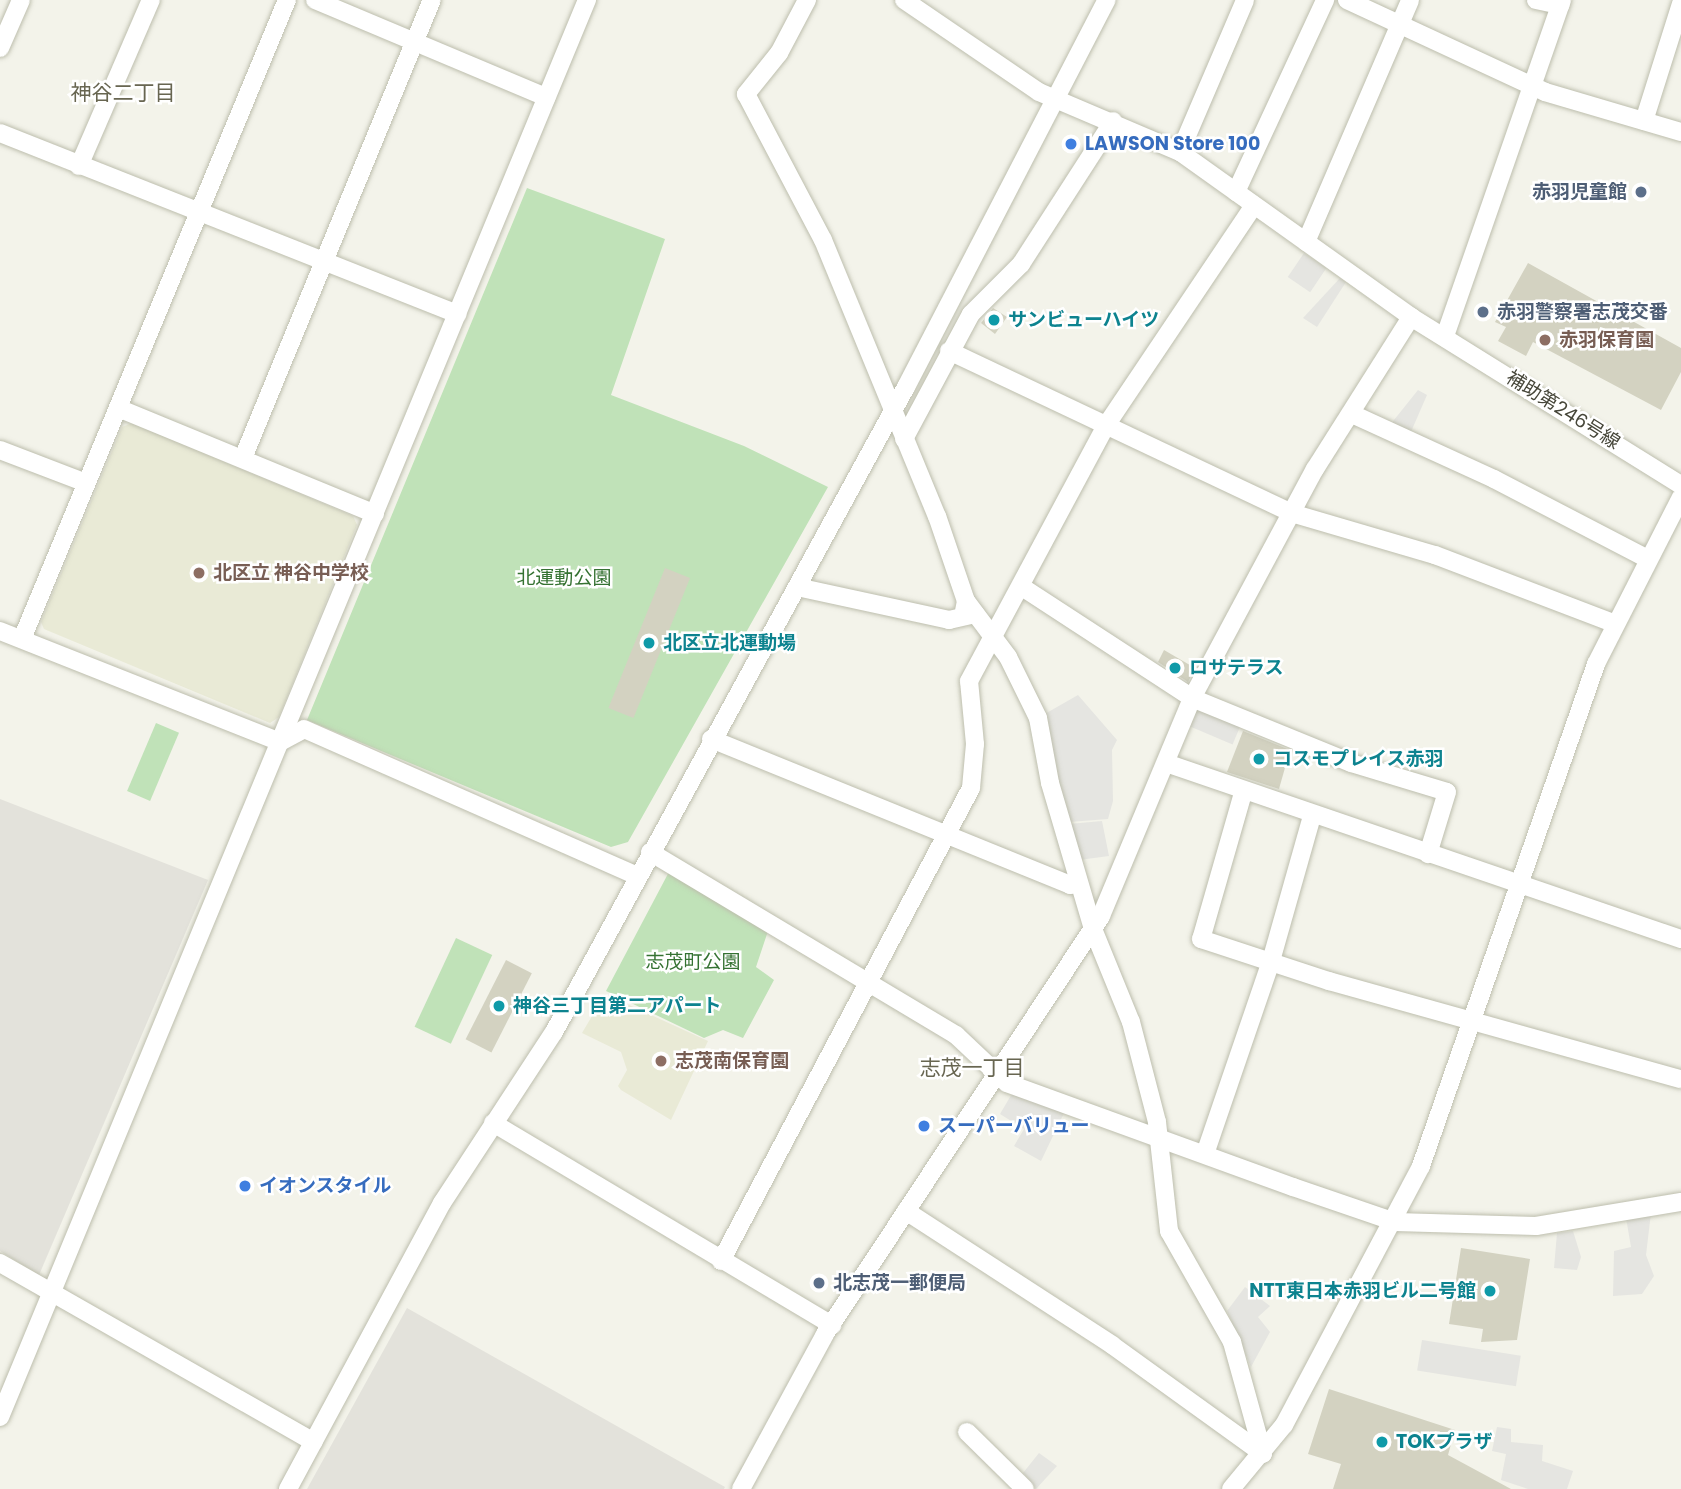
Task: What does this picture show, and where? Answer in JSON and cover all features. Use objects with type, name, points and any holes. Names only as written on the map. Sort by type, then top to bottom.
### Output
[{"type":"street","points":[[0,48],[21,0]]},
{"type":"street","points":[[79,166],[151,0]]},
{"type":"street","points":[[22,639],[287,0]]},
{"type":"street","points":[[315,0],[546,97]]},
{"type":"street","points":[[243,458],[432,0]]},
{"type":"street","points":[[0,1417],[587,0]]},
{"type":"street","points":[[807,0],[784,46],[746,94],[823,240],[904,439],[968,611],[995,639],[1038,718],[1050,783],[1093,929],[1131,1021],[1158,1138],[1168,1231],[1232,1342],[1262,1454]]},
{"type":"street","name":"補助第246号線","points":[[904,0],[1024,83],[1180,152],[1411,317],[1445,335],[1681,485]]},
{"type":"street","points":[[288,1489],[442,1203],[554,1032],[636,876],[892,413],[1058,100],[1107,0]]},
{"type":"street","points":[[1180,152],[1245,0]]},
{"type":"street","points":[[1236,192],[1325,0]]},
{"type":"street","points":[[1347,0],[1537,84],[1545,92],[1681,132]]},
{"type":"street","points":[[1306,242],[1410,0]]},
{"type":"street","points":[[1445,335],[1537,84],[1561,3],[1536,0]]},
{"type":"street","points":[[1644,121],[1681,4]]},
{"type":"street","points":[[904,439],[971,314],[1021,264],[1113,121]]},
{"type":"street","points":[[0,133],[457,314]]},
{"type":"street","points":[[721,1261],[972,784],[969,681],[995,639],[1105,427],[1254,205]]},
{"type":"street","points":[[741,1489],[832,1325],[1093,929],[1192,698],[1291,513],[1411,317]]},
{"type":"street","points":[[949,351],[1291,513],[1435,555],[1613,623]]},
{"type":"street","points":[[118,408],[375,514]]},
{"type":"street","points":[[1352,414],[1494,479],[1648,559]]},
{"type":"street","points":[[0,450],[86,483]]},
{"type":"street","points":[[1231,1489],[1262,1454],[1305,1390],[1395,1222],[1430,1144],[1516,886],[1613,623],[1681,497]]},
{"type":"street","points":[[797,587],[949,620],[968,611]]},
{"type":"street","points":[[1022,587],[1192,698],[1351,763],[1447,793],[1428,854]]},
{"type":"street","points":[[0,631],[280,742]]},
{"type":"street","points":[[280,742],[304,729],[636,876]]},
{"type":"street","points":[[711,739],[1070,885],[1079,882]]},
{"type":"street","points":[[1166,763],[1243,793],[1681,939]]},
{"type":"street","points":[[1243,793],[1201,939],[1681,1079]]},
{"type":"street","points":[[1205,1154],[1271,961],[1312,816]]},
{"type":"street","points":[[650,852],[956,1035],[1007,1083],[1395,1222],[1536,1226],[1681,1202]]},
{"type":"street","points":[[493,1123],[832,1325]]},
{"type":"street","points":[[906,1211],[1112,1345],[1262,1454]]},
{"type":"street","points":[[0,1263],[50,1294],[314,1442]]},
{"type":"street","points":[[967,1432],[1006,1482],[1026,1489]]},
{"type":"shaded area","points":[[1304,253],[1326,268],[1310,292],[1288,277]]},
{"type":"shaded area","points":[[1340,278],[1346,282],[1317,327],[1303,318]]},
{"type":"shaded area","points":[[1418,390],[1427,395],[1410,434],[1390,425]]},
{"type":"shaded area","name":"北区立 神谷中学校","points":[[132,423],[353,516],[357,525],[279,717],[270,723],[44,629],[41,622],[122,427]]},
{"type":"shaded area","points":[[1078,695],[1117,740],[1112,750],[1113,801],[1108,819],[1069,822],[1054,777],[1043,715]]},
{"type":"shaded area","points":[[1198,708],[1240,726],[1233,744],[1190,726]]},
{"type":"shaded area","points":[[0,799],[208,880],[39,1275],[0,1251]]},
{"type":"shaded area","points":[[1102,821],[1109,856],[1079,860],[1069,824]]},
{"type":"shaded area","name":"志茂南保育園","points":[[605,994],[708,1041],[671,1120],[618,1086],[627,1070],[621,1052],[582,1033]]},
{"type":"shaded area","points":[[1013,1092],[1065,1111],[1041,1161],[1014,1146],[1024,1129],[1000,1114]]},
{"type":"shaded area","points":[[1651,1213],[1646,1255],[1654,1276],[1642,1294],[1613,1296],[1614,1251],[1631,1247],[1626,1218]]},
{"type":"shaded area","points":[[1573,1231],[1581,1257],[1577,1270],[1554,1268],[1557,1233]]},
{"type":"shaded area","points":[[1245,1287],[1270,1306],[1258,1317],[1270,1332],[1251,1367],[1227,1311]]},
{"type":"shaded area","points":[[407,1308],[725,1487],[724,1489],[307,1489]]},
{"type":"shaded area","points":[[1422,1340],[1521,1356],[1516,1386],[1417,1371]]},
{"type":"shaded area","points":[[1497,1427],[1511,1429],[1511,1442],[1543,1445],[1542,1461],[1573,1471],[1567,1489],[1528,1489],[1501,1480],[1506,1454],[1492,1451]]},
{"type":"shaded area","points":[[1039,1453],[1057,1466],[1036,1489],[1023,1473]]},
{"type":"green space","name":"北運動公園","points":[[527,188],[665,239],[611,395],[744,446],[828,487],[628,842],[611,847],[307,720]]},
{"type":"green space","points":[[156,723],[179,733],[150,801],[127,791]]},
{"type":"green space","name":"志茂町公園","points":[[670,870],[768,931],[756,967],[774,980],[743,1038],[723,1030],[704,1038],[606,991]]},
{"type":"green space","points":[[456,938],[492,955],[451,1044],[415,1027]]},
{"type":"building","points":[[1528,263],[1681,348],[1681,372],[1661,410],[1533,342],[1526,356],[1498,341],[1506,327],[1495,322]]},
{"type":"building","name":"サンビューハイツ","points":[[993,308],[1007,317],[995,334],[981,323]]},
{"type":"building","name":"北区立北運動場","points":[[665,568],[690,578],[633,718],[608,708]]},
{"type":"building","name":"ロサテラス","points":[[1164,650],[1195,668],[1188,682],[1158,662]]},
{"type":"building","name":"コスモプレイス赤羽","points":[[1243,731],[1290,750],[1279,789],[1227,772]]},
{"type":"building","name":"神谷三丁目第二アパート","points":[[506,960],[532,973],[491,1052],[466,1039]]},
{"type":"building","name":"NTT東日本赤羽ビル二号館","points":[[1461,1248],[1530,1259],[1517,1340],[1481,1342],[1483,1329],[1449,1324]]},
{"type":"building","name":"TOKプラザ","points":[[1329,1389],[1455,1430],[1448,1455],[1511,1489],[1333,1489],[1341,1464],[1308,1454]]},
{"type":"place","name":"LAWSON Store 100","points":[[1071,144]]},
{"type":"place","name":"赤羽児童館","points":[[1641,192]]},
{"type":"place","name":"赤羽警察署志茂交番","points":[[1483,312]]},
{"type":"place","name":"サンビューハイツ","points":[[994,320]]},
{"type":"place","name":"赤羽保育園","points":[[1545,340]]},
{"type":"place","name":"北区立 神谷中学校","points":[[199,573]]},
{"type":"place","name":"北区立北運動場","points":[[649,643]]},
{"type":"place","name":"ロサテラス","points":[[1175,668]]},
{"type":"place","name":"コスモプレイス赤羽","points":[[1259,759]]},
{"type":"place","name":"神谷三丁目第二アパート","points":[[499,1006]]},
{"type":"place","name":"志茂南保育園","points":[[661,1061]]},
{"type":"place","name":"スーパーバリュー","points":[[924,1126]]},
{"type":"place","name":"イオンスタイル","points":[[245,1186]]},
{"type":"place","name":"北志茂一郵便局","points":[[819,1283]]},
{"type":"place","name":"NTT東日本赤羽ビル二号館","points":[[1490,1291]]},
{"type":"place","name":"TOKプラザ","points":[[1382,1442]]},
{"type":"district","name":"神谷二丁目","points":[[123,93]]},
{"type":"district","name":"志茂一丁目","points":[[972,1068]]}]
